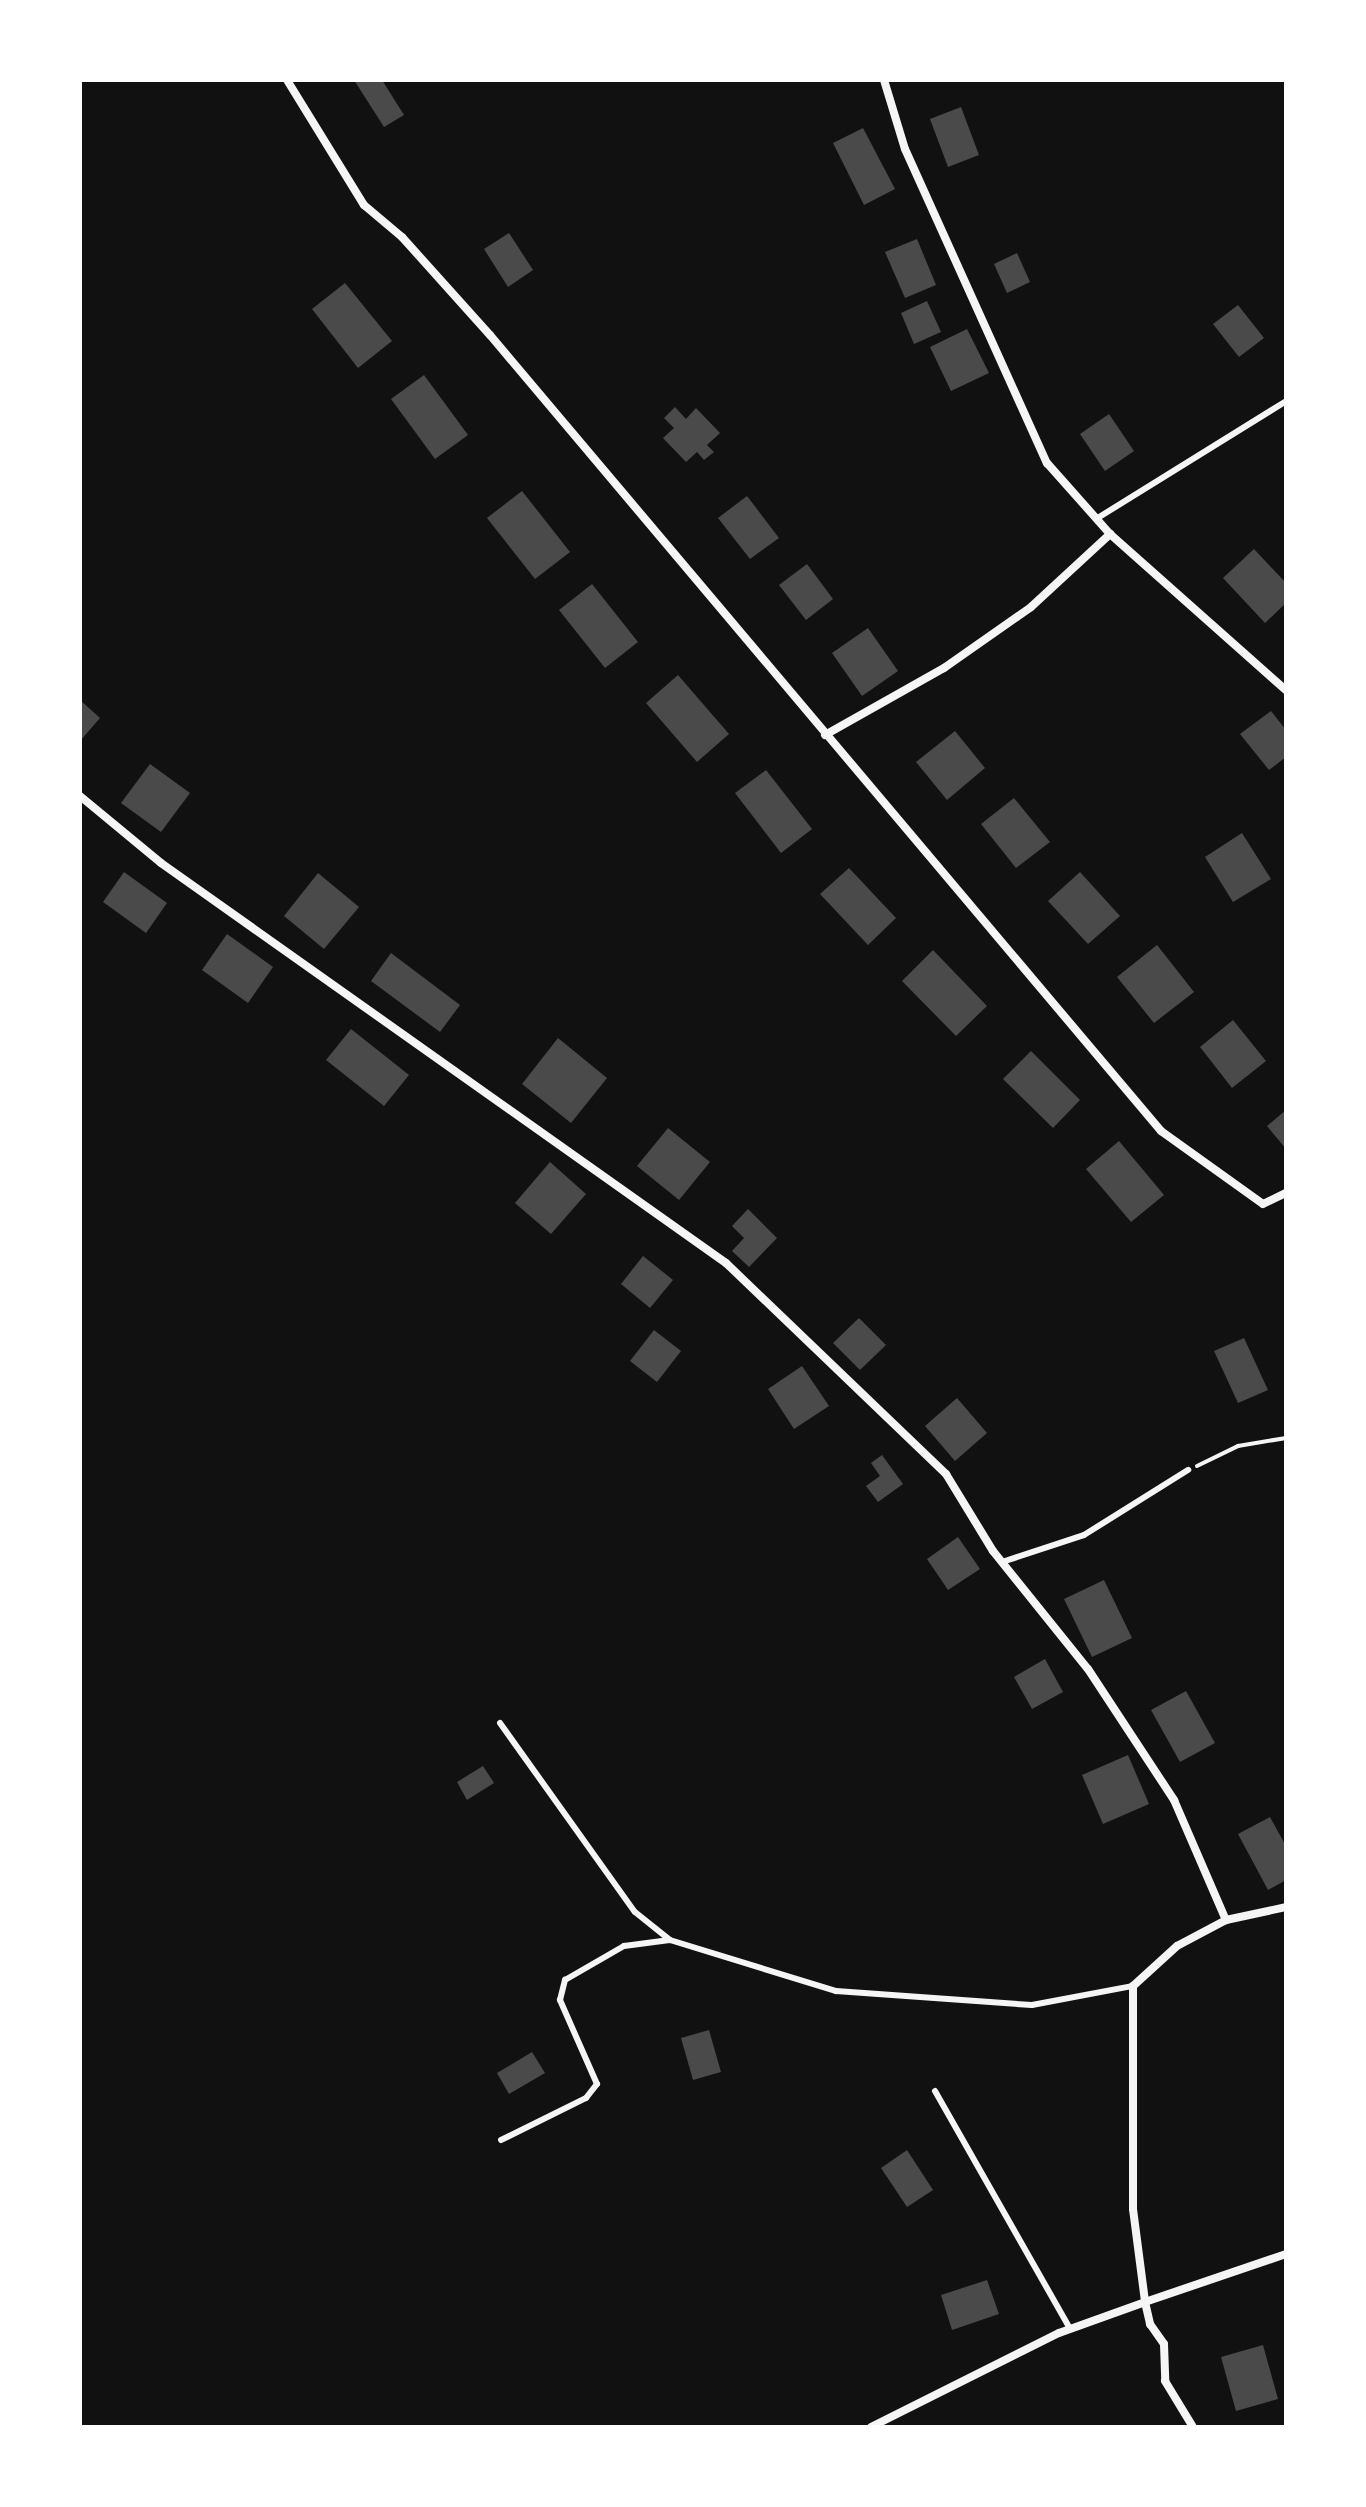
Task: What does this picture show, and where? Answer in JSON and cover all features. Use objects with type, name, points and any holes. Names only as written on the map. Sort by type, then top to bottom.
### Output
[{"type":"street","points":[[287,80],[364,205],[402,237],[490,335],[1161,1131],[1263,1204],[1286,1193]]},
{"type":"street","points":[[884,80],[905,149],[1047,463],[1110,534],[1286,690]]},
{"type":"street","points":[[825,735],[944,668],[1031,607],[1110,534]]},
{"type":"street","points":[[80,796],[161,863],[726,1263],[946,1474],[1002,1562],[1088,1669],[1174,1800],[1226,1920]]},
{"type":"street","points":[[1193,2427],[1165,2381],[1164,2344],[1150,2324],[1145,2302],[1133,2209],[1133,1986],[1177,1946],[1226,1920],[1286,1907]]},
{"type":"street","points":[[871,2427],[1070,2329],[1286,2254]]},
{"type":"lane","points":[[1096,519],[1286,401]]},
{"type":"lane","points":[[1002,1562],[1084,1535],[1188,1470]]},
{"type":"lane","points":[[500,1723],[635,1912],[670,1940],[836,1991],[1032,2005],[1133,1986]]},
{"type":"lane","points":[[501,2140],[586,2098],[597,2084],[560,2000],[565,1980],[624,1946],[670,1940]]},
{"type":"lane","points":[[935,2091],[1070,2329]]},
{"type":"path","points":[[1188,1470],[1238,1446],[1286,1438]]},
{"type":"building","points":[[354,80],[382,80],[404,115],[384,127]]},
{"type":"building","points":[[961,107],[979,155],[948,167],[930,119]]},
{"type":"building","points":[[863,128],[895,189],[864,205],[833,143]]},
{"type":"building","points":[[509,233],[533,270],[508,287],[484,249]]},
{"type":"building","points":[[917,239],[936,285],[905,298],[885,252]]},
{"type":"building","points":[[1017,253],[1030,282],[1007,293],[994,264]]},
{"type":"building","points":[[345,283],[392,341],[358,368],[312,309]]},
{"type":"building","points":[[927,301],[941,332],[914,344],[901,313]]},
{"type":"building","points":[[1238,305],[1264,338],[1239,357],[1213,324]]},
{"type":"building","points":[[967,329],[989,373],[951,391],[930,347]]},
{"type":"building","points":[[424,375],[468,435],[435,459],[391,399]]},
{"type":"building","points":[[675,407],[686,419],[696,408],[720,433],[707,445],[714,452],[704,460],[697,452],[686,462],[663,438],[674,428],[664,418]]},
{"type":"building","points":[[1109,414],[1134,451],[1105,471],[1080,434]]},
{"type":"building","points":[[522,491],[570,552],[535,579],[487,518]]},
{"type":"building","points":[[747,496],[779,538],[750,559],[718,518]]},
{"type":"building","points":[[1254,549],[1286,583],[1286,603],[1265,623],[1223,578]]},
{"type":"building","points":[[807,564],[833,599],[806,620],[779,585]]},
{"type":"building","points":[[592,584],[638,642],[605,668],[559,610]]},
{"type":"building","points":[[868,628],[898,671],[862,696],[832,653]]},
{"type":"building","points":[[678,675],[729,734],[697,762],[646,703]]},
{"type":"building","points":[[80,700],[100,718],[80,741]]},
{"type":"building","points":[[1271,711],[1286,730],[1286,757],[1269,770],[1240,734]]},
{"type":"building","points":[[955,731],[985,768],[947,800],[916,762]]},
{"type":"building","points":[[150,764],[190,793],[161,832],[121,803]]},
{"type":"building","points":[[766,770],[812,829],[781,853],[735,793]]},
{"type":"building","points":[[1014,798],[1050,842],[1016,868],[981,824]]},
{"type":"building","points":[[1242,833],[1271,879],[1233,902],[1205,857]]},
{"type":"building","points":[[849,868],[896,918],[868,945],[820,894]]},
{"type":"building","points":[[124,872],[167,903],[146,933],[103,902]]},
{"type":"building","points":[[1080,872],[1120,916],[1088,944],[1048,901]]},
{"type":"building","points":[[318,873],[359,907],[324,949],[284,916]]},
{"type":"building","points":[[227,934],[273,967],[248,1003],[202,970]]},
{"type":"building","points":[[1157,945],[1194,992],[1154,1023],[1117,977]]},
{"type":"building","points":[[933,950],[987,1006],[956,1036],[902,981]]},
{"type":"building","points":[[391,953],[460,1005],[440,1032],[371,981]]},
{"type":"building","points":[[1233,1020],[1266,1061],[1232,1088],[1200,1047]]},
{"type":"building","points":[[351,1029],[409,1075],[384,1106],[326,1060]]},
{"type":"building","points":[[558,1038],[607,1078],[571,1123],[522,1084]]},
{"type":"building","points":[[1031,1051],[1080,1100],[1053,1128],[1003,1079]]},
{"type":"building","points":[[1286,1110],[1286,1149],[1267,1126]]},
{"type":"building","points":[[668,1128],[710,1162],[679,1200],[637,1166]]},
{"type":"building","points":[[1119,1141],[1164,1195],[1131,1222],[1086,1169]]},
{"type":"building","points":[[550,1162],[586,1194],[551,1234],[515,1203]]},
{"type":"building","points":[[748,1209],[777,1238],[749,1267],[732,1251],[744,1238],[732,1226]]},
{"type":"building","points":[[643,1256],[673,1280],[650,1308],[621,1284]]},
{"type":"building","points":[[859,1318],[886,1345],[860,1370],[833,1343]]},
{"type":"building","points":[[654,1330],[681,1351],[657,1382],[630,1361]]},
{"type":"building","points":[[1244,1338],[1268,1390],[1238,1403],[1214,1351]]},
{"type":"building","points":[[802,1366],[829,1406],[794,1429],[768,1389]]},
{"type":"building","points":[[957,1398],[987,1433],[955,1461],[925,1426]]},
{"type":"building","points":[[882,1455],[903,1484],[878,1502],[866,1486],[880,1476],[871,1463]]},
{"type":"building","points":[[958,1537],[980,1569],[948,1590],[927,1559]]},
{"type":"building","points":[[1104,1580],[1132,1638],[1092,1657],[1064,1599]]},
{"type":"building","points":[[1045,1659],[1063,1692],[1032,1709],[1014,1677]]},
{"type":"building","points":[[1186,1691],[1215,1743],[1180,1762],[1151,1710]]},
{"type":"building","points":[[1128,1755],[1149,1804],[1103,1824],[1082,1775]]},
{"type":"building","points":[[483,1766],[494,1783],[467,1800],[457,1782]]},
{"type":"building","points":[[1270,1817],[1286,1846],[1286,1880],[1268,1890],[1238,1834]]},
{"type":"building","points":[[709,2030],[721,2072],[693,2080],[681,2038]]},
{"type":"building","points":[[532,2052],[545,2073],[509,2094],[497,2073]]},
{"type":"building","points":[[907,2150],[933,2190],[907,2207],[881,2168]]},
{"type":"building","points":[[987,2280],[999,2314],[952,2330],[941,2295]]},
{"type":"building","points":[[1263,2345],[1278,2399],[1236,2411],[1221,2357]]}]
